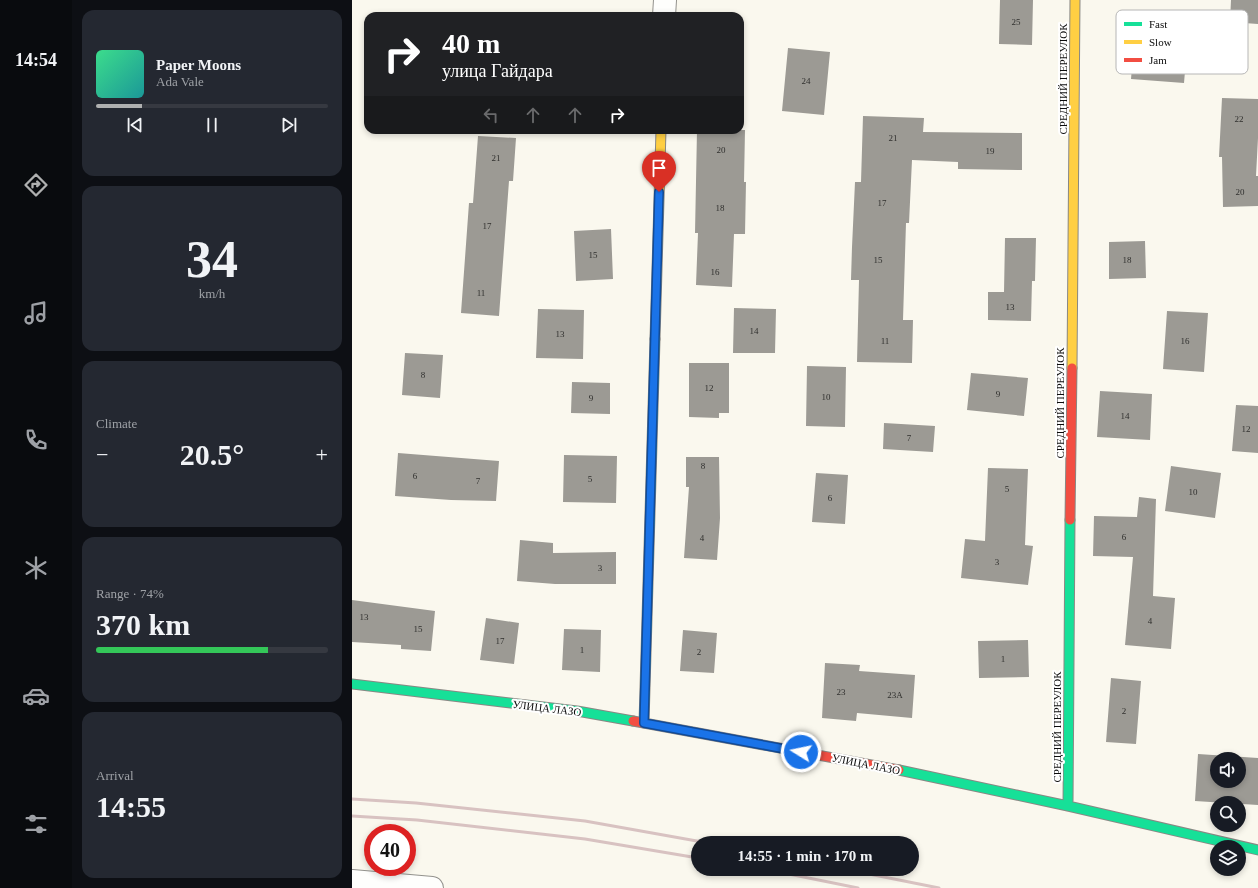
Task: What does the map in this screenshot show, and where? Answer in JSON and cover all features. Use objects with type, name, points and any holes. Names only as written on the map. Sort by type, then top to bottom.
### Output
[{"type":"street","points":[[664,12],[665,0]]},
{"type":"street","name":"СРЕДНИЙ ПЕРЕУЛОК","points":[[1068,806],[1075,0]]},
{"type":"street","points":[[644,723],[661,134]]},
{"type":"street","name":"УЛИЦА ЛАЗО","points":[[352,684],[577,711],[644,723],[895,769],[1068,806],[1258,850]]},
{"type":"street","points":[[352,881],[432,888]]},
{"type":"building","points":[[1000,0],[1033,0],[1032,45],[999,44]]},
{"type":"building","points":[[1231,0],[1258,0],[1258,24],[1248,23],[1248,10],[1231,10]]},
{"type":"building","points":[[788,48],[830,52],[824,115],[782,111]]},
{"type":"building","points":[[1131,74],[1185,74],[1184,83],[1131,79]]},
{"type":"building","points":[[1222,98],[1258,99],[1256,176],[1258,176],[1258,206],[1223,207],[1222,157],[1219,157]]},
{"type":"building","points":[[863,116],[924,118],[923,132],[1022,133],[1022,170],[958,169],[958,162],[912,160],[909,223],[906,223],[903,320],[913,320],[912,363],[857,362],[859,280],[851,280],[855,182],[861,182]]},
{"type":"building","points":[[745,130],[745,234],[734,234],[732,287],[696,285],[698,233],[695,233],[697,134],[744,134]]},
{"type":"building","points":[[478,136],[516,138],[513,181],[509,181],[499,316],[461,313],[469,203],[473,203]]},
{"type":"building","points":[[611,229],[613,279],[576,281],[574,231]]},
{"type":"building","points":[[1005,238],[1036,238],[1035,281],[1032,281],[1031,321],[988,320],[988,292],[1004,292]]},
{"type":"building","points":[[1145,241],[1146,278],[1109,279],[1109,242]]},
{"type":"building","points":[[734,308],[776,309],[775,353],[733,353]]},
{"type":"building","points":[[538,309],[584,310],[583,359],[536,358]]},
{"type":"building","points":[[1167,311],[1208,313],[1204,372],[1163,369]]},
{"type":"building","points":[[405,353],[443,355],[440,398],[402,395]]},
{"type":"building","points":[[689,363],[729,363],[729,413],[719,413],[719,418],[689,417]]},
{"type":"building","points":[[807,366],[846,367],[845,427],[806,426]]},
{"type":"building","points":[[971,373],[1028,378],[1024,416],[967,410]]},
{"type":"building","points":[[572,382],[610,383],[610,414],[571,413]]},
{"type":"building","points":[[1100,391],[1152,394],[1150,440],[1097,437]]},
{"type":"building","points":[[1236,405],[1258,406],[1258,453],[1232,451]]},
{"type":"building","points":[[884,423],[935,426],[933,452],[883,449]]},
{"type":"building","points":[[398,453],[499,461],[496,501],[451,500],[395,496]]},
{"type":"building","points":[[564,455],[617,456],[616,503],[563,502]]},
{"type":"building","points":[[686,457],[719,457],[720,518],[717,560],[684,558],[689,487],[686,487]]},
{"type":"building","points":[[1171,466],[1221,473],[1215,518],[1165,511]]},
{"type":"building","points":[[988,468],[1028,469],[1025,545],[1033,546],[1028,585],[961,578],[965,539],[985,541]]},
{"type":"building","points":[[816,473],[848,475],[845,524],[812,522]]},
{"type":"building","points":[[1139,497],[1156,499],[1153,596],[1175,598],[1171,649],[1125,645],[1133,557],[1093,556],[1094,516],[1137,517]]},
{"type":"building","points":[[520,540],[553,543],[553,553],[616,552],[616,584],[555,584],[517,581]]},
{"type":"building","points":[[352,600],[435,611],[431,651],[401,649],[401,645],[352,642]]},
{"type":"building","points":[[486,618],[519,623],[514,664],[480,660]]},
{"type":"building","points":[[564,629],[601,630],[600,672],[562,670]]},
{"type":"building","points":[[683,630],[717,633],[714,673],[680,671]]},
{"type":"building","points":[[1028,640],[1029,677],[979,678],[978,641]]},
{"type":"building","points":[[825,663],[860,665],[859,671],[915,675],[912,718],[857,713],[856,721],[822,718]]},
{"type":"building","points":[[1111,678],[1141,681],[1136,744],[1106,742]]},
{"type":"building","points":[[1198,754],[1210,755],[1210,788],[1246,788],[1246,757],[1258,758],[1258,805],[1246,804],[1246,796],[1210,796],[1210,802],[1195,801]]},
{"type":"railway","points":[[352,799],[416,803],[585,821],[691,840]]},
{"type":"railway","points":[[352,816],[417,820],[585,839],[691,857]]},
{"type":"railway","points":[[799,876],[858,888]]},
{"type":"railway","points":[[879,876],[939,888]]},
{"type":"traffic: fast","points":[[644,723],[655,339]]},
{"type":"traffic: fast","points":[[1068,806],[1070,520]]},
{"type":"traffic: fast","points":[[352,684],[577,711],[633,721]]},
{"type":"traffic: fast","points":[[899,770],[1068,806],[1258,850]]},
{"type":"traffic: slow","points":[[1072,368],[1075,0]]},
{"type":"traffic: slow","points":[[655,339],[661,134]]},
{"type":"traffic: jam","points":[[1070,520],[1072,368]]},
{"type":"traffic: jam","points":[[633,721],[899,770]]},
{"type":"route","points":[[659,192],[644,723],[801,752]]}]
